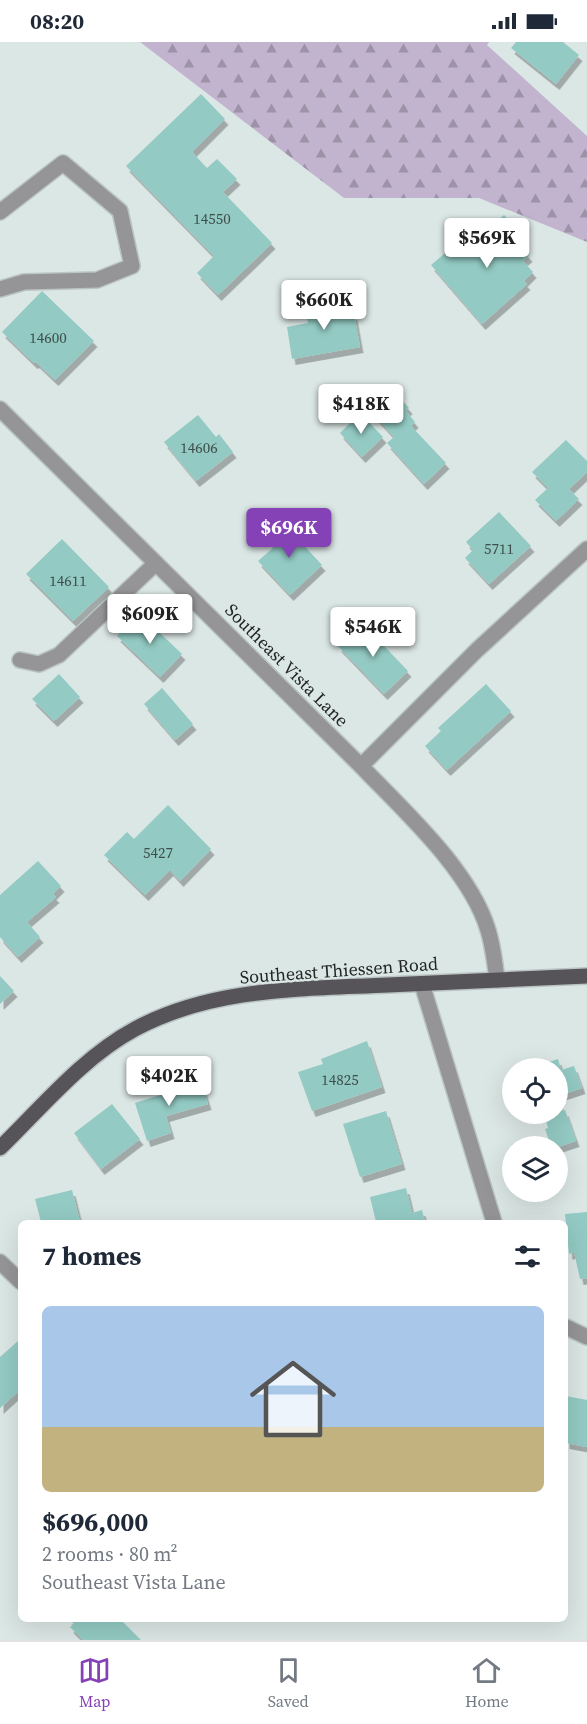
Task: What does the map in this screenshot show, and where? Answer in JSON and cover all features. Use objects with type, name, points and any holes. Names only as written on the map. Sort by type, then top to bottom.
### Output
[{"type":"main road","name":"Southeast Thiessen Road","points":[[0,1148],[96,1056],[134,1029],[156,1019],[213,1000],[278,990],[587,976]]},
{"type":"street","points":[[0,212],[63,163],[120,211],[132,266],[97,280],[24,282],[0,289]]},
{"type":"street","name":"Southeast Vista Lane","points":[[0,409],[361,766],[419,827],[467,886],[488,928],[497,980]]},
{"type":"street","points":[[361,766],[485,642],[587,549]]},
{"type":"street","points":[[20,660],[39,664],[59,655],[156,563]]},
{"type":"street","points":[[422,984],[493,1220]]},
{"type":"street","points":[[0,1262],[18,1279]]},
{"type":"street","points":[[568,1328],[587,1337]]},
{"type":"green space","points":[[140,42],[489,42],[487,45],[587,136],[587,242],[479,198],[344,198]]},
{"type":"building","points":[[516,42],[563,42],[579,55],[556,84],[511,48]]},
{"type":"building","points":[[201,94],[225,119],[192,152],[207,168],[217,159],[237,179],[223,192],[272,243],[218,295],[197,273],[214,256],[126,166]]},
{"type":"building","points":[[504,215],[524,237],[517,243],[529,256],[523,261],[533,272],[524,281],[527,284],[482,324],[431,265],[457,243],[464,250]]},
{"type":"building","points":[[42,291],[94,341],[55,380],[2,332]]},
{"type":"building","points":[[343,300],[346,316],[354,314],[360,347],[292,359],[287,327],[308,323],[305,307]]},
{"type":"building","points":[[396,394],[409,408],[406,411],[415,422],[411,426],[446,463],[424,484],[387,443],[394,437],[374,415]]},
{"type":"building","points":[[360,413],[383,437],[362,457],[340,433]]},
{"type":"building","points":[[198,415],[216,437],[219,434],[233,452],[196,481],[164,442]]},
{"type":"building","points":[[566,440],[587,461],[587,472],[569,489],[579,499],[556,521],[535,500],[548,488],[532,472]]},
{"type":"building","points":[[499,512],[531,546],[489,584],[465,558],[473,550],[466,542]]},
{"type":"building","points":[[282,522],[322,565],[290,595],[258,561],[274,547],[265,537]]},
{"type":"building","points":[[62,539],[109,587],[73,621],[26,574]]},
{"type":"building","points":[[139,613],[182,654],[160,677],[117,636]]},
{"type":"building","points":[[362,623],[408,671],[384,694],[338,646]]},
{"type":"building","points":[[59,674],[80,697],[54,721],[32,699]]},
{"type":"building","points":[[486,684],[511,711],[447,770],[425,746],[441,731],[438,728]]},
{"type":"building","points":[[162,688],[193,724],[175,740],[144,704]]},
{"type":"building","points":[[168,805],[211,849],[180,881],[170,870],[145,895],[104,855],[127,832],[134,839]]},
{"type":"building","points":[[38,861],[61,886],[53,894],[56,897],[27,922],[40,937],[18,957],[0,937],[0,895]]},
{"type":"building","points":[[0,976],[14,991],[0,1004]]},
{"type":"building","points":[[367,1041],[382,1087],[312,1111],[298,1072],[323,1064],[321,1059]]},
{"type":"building","points":[[574,1066],[582,1088],[568,1093],[568,1068]]},
{"type":"building","points":[[200,1078],[208,1104],[166,1116],[171,1133],[147,1141],[135,1103],[160,1095],[159,1091]]},
{"type":"building","points":[[112,1104],[140,1139],[101,1169],[74,1133]]},
{"type":"building","points":[[386,1111],[402,1164],[360,1177],[343,1124]]},
{"type":"building","points":[[568,1118],[576,1141],[568,1144],[568,1136],[547,1136],[545,1129],[548,1128],[547,1124],[568,1124]]},
{"type":"building","points":[[406,1188],[412,1213],[422,1210],[424,1220],[376,1220],[370,1197]]},
{"type":"building","points":[[72,1190],[80,1220],[40,1220],[35,1199]]},
{"type":"building","points":[[587,1212],[587,1278],[580,1279],[574,1252],[569,1254],[568,1220],[566,1220],[565,1214]]},
{"type":"building","points":[[18,1341],[18,1392],[0,1408],[0,1357]]},
{"type":"building","points":[[568,1396],[587,1400],[587,1447],[568,1443]]},
{"type":"building","points":[[72,1622],[123,1622],[141,1640],[83,1640],[70,1627],[74,1624]]}]
